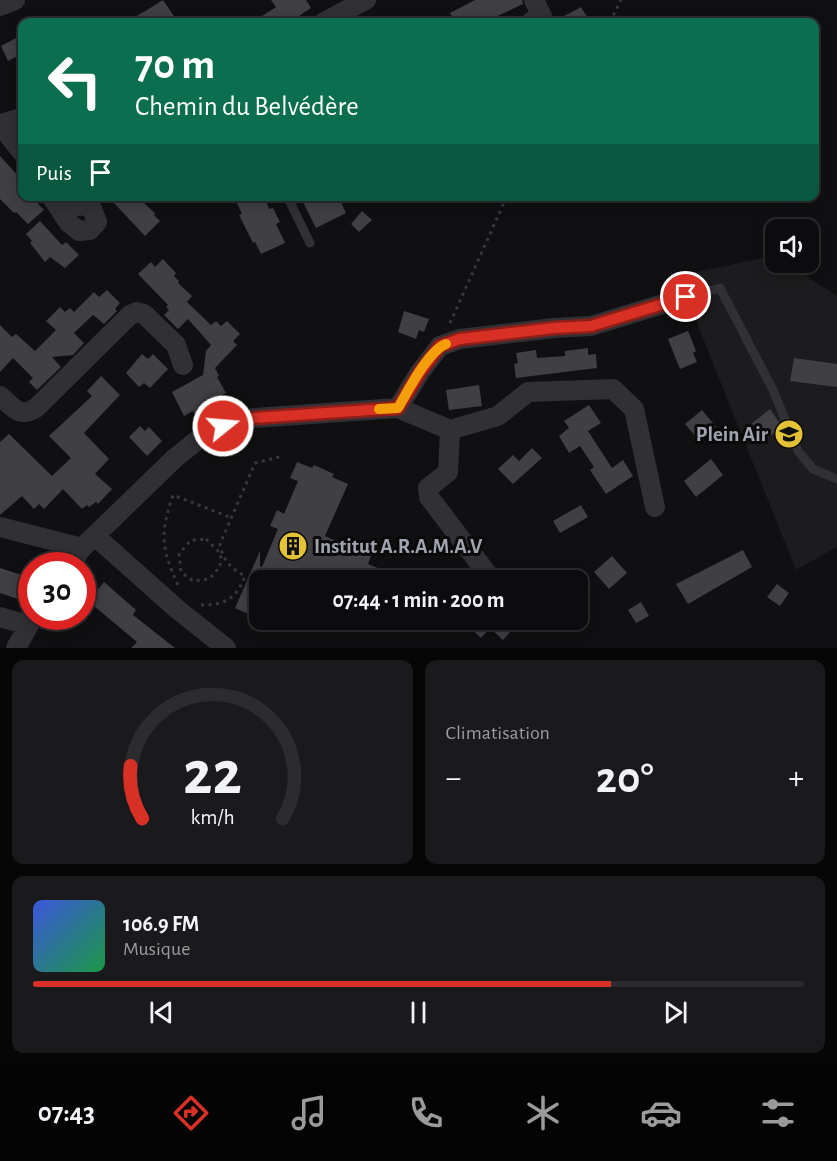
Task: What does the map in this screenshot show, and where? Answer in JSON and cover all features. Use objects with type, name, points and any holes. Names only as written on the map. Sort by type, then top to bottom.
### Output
[{"type":"street","points":[[0,6],[15,0]]},
{"type":"street","points":[[332,18],[366,0]]},
{"type":"street","points":[[534,0],[542,16],[538,18]]},
{"type":"street","points":[[18,119],[0,124],[18,147]]},
{"type":"street","points":[[398,408],[420,372],[440,346],[460,339],[591,326],[686,297]]},
{"type":"street","points":[[0,396],[19,412],[26,413],[36,408],[130,315],[137,312],[144,314],[176,345],[183,365]]},
{"type":"street","points":[[80,552],[175,458],[205,434],[241,419],[398,408],[450,430],[498,416],[528,392],[613,389],[634,409],[654,507]]},
{"type":"street","points":[[450,430],[448,472],[428,488],[429,497],[484,570]]},
{"type":"street","points":[[0,527],[88,542],[226,648]]},
{"type":"street","points":[[0,617],[18,619]]},
{"type":"street","points":[[16,648],[26,630]]},
{"type":"lane","points":[[289,201],[310,243]]},
{"type":"lane","points":[[686,297],[720,288],[773,390],[798,452],[813,469],[837,479]]},
{"type":"path","points":[[612,18],[621,0]]},
{"type":"path","points":[[440,346],[505,201]]},
{"type":"path","points":[[194,602],[202,606],[228,600],[239,590],[245,576],[235,571],[221,554],[206,539],[191,540],[179,554],[181,572],[193,581],[209,579],[220,567],[221,554],[220,544],[255,463],[283,456]]},
{"type":"path","points":[[182,592],[166,556],[163,538],[165,520],[173,495],[232,518]]},
{"type":"shaded area","name":"Plein Air","points":[[765,257],[765,273],[802,273],[837,296],[837,547],[796,570],[678,276]]},
{"type":"building","points":[[163,0],[175,18],[133,18]]},
{"type":"building","points":[[271,0],[306,0],[311,8],[296,18],[259,18],[276,7]]},
{"type":"building","points":[[475,0],[522,0],[523,4],[493,18],[453,18],[450,13]]},
{"type":"building","points":[[581,7],[588,18],[560,18]]},
{"type":"building","points":[[18,37],[18,56],[8,61],[1,46]]},
{"type":"building","points":[[0,156],[18,176],[18,201],[36,201],[44,210],[28,224],[0,199]]},
{"type":"building","points":[[116,201],[142,201],[160,221],[145,236],[114,203]]},
{"type":"building","points":[[236,201],[266,201],[269,209],[273,208],[280,222],[276,224],[285,243],[261,254],[239,215],[242,214]]},
{"type":"building","points":[[302,201],[340,201],[346,213],[316,228]]},
{"type":"building","points":[[362,211],[372,220],[359,232],[351,224]]},
{"type":"building","points":[[40,221],[62,245],[66,242],[79,255],[65,268],[50,257],[45,262],[30,243],[32,241],[26,234]]},
{"type":"building","points":[[163,259],[176,273],[174,276],[179,281],[178,283],[192,296],[187,302],[211,325],[216,321],[221,326],[227,321],[240,334],[233,341],[237,345],[215,368],[226,393],[217,398],[220,404],[196,417],[193,411],[184,416],[172,392],[203,375],[206,351],[211,345],[188,319],[178,329],[164,315],[169,310],[166,307],[168,305],[138,274],[151,262],[155,267]]},
{"type":"building","points":[[107,290],[120,303],[115,309],[117,311],[104,324],[93,315],[74,333],[84,343],[73,355],[52,357],[61,367],[37,390],[29,382],[33,378],[13,358],[0,372],[0,325],[12,337],[16,334],[35,351],[56,330],[46,321],[60,307],[65,312],[70,308],[74,312],[94,292],[99,297]]},
{"type":"building","points":[[404,311],[429,319],[424,332],[419,330],[416,339],[398,332]]},
{"type":"building","points":[[688,331],[696,351],[693,353],[697,362],[680,369],[668,339]]},
{"type":"building","points":[[588,348],[588,355],[596,354],[597,368],[516,378],[514,364],[518,363],[516,353],[536,350],[537,358],[565,356],[565,351]]},
{"type":"building","points":[[142,354],[148,359],[153,354],[168,369],[150,388],[144,383],[139,387],[126,373]]},
{"type":"building","points":[[794,358],[837,364],[837,387],[790,381]]},
{"type":"building","points":[[101,376],[120,395],[84,433],[109,459],[95,474],[112,489],[98,504],[96,502],[82,509],[63,489],[44,509],[39,504],[34,509],[22,496],[0,515],[0,442],[9,434],[52,476],[71,458],[49,436],[92,396],[87,391]]},
{"type":"building","points":[[479,385],[482,406],[449,410],[446,390]]},
{"type":"building","points":[[589,405],[601,423],[588,431],[612,468],[623,460],[633,476],[606,494],[590,470],[594,467],[580,446],[569,453],[559,436],[569,428],[564,421]]},
{"type":"building","points":[[770,409],[779,422],[780,429],[763,441],[751,424]]},
{"type":"building","points":[[702,410],[716,427],[699,440],[685,424]]},
{"type":"building","points":[[140,426],[145,431],[149,427],[162,441],[147,456],[129,437]]},
{"type":"building","points":[[532,448],[542,458],[513,484],[498,469],[513,455],[519,461]]},
{"type":"building","points":[[711,459],[723,475],[696,497],[684,481]]},
{"type":"building","name":"Institut A.R.A.M.A.V","points":[[297,462],[312,468],[314,465],[334,474],[332,477],[348,484],[325,536],[371,556],[368,564],[383,570],[252,570],[260,551],[260,566],[262,567],[278,529],[270,526],[277,510],[284,514],[298,481],[290,478]]},
{"type":"building","points":[[581,505],[588,517],[560,533],[553,521]]},
{"type":"building","points":[[743,550],[752,567],[688,604],[676,584]]},
{"type":"building","points":[[612,556],[627,573],[609,589],[594,572]]},
{"type":"building","points":[[0,568],[18,574],[18,599],[0,593]]},
{"type":"building","name":"Institut A.R.A.M.A.V","points":[[249,576],[249,614],[235,608]]},
{"type":"building","points":[[104,582],[136,610],[133,615],[175,648],[131,648],[137,642],[96,608],[96,592]]},
{"type":"building","points":[[777,584],[789,593],[780,606],[767,597]]},
{"type":"building","points":[[641,602],[649,616],[636,623],[628,610]]},
{"type":"building","points":[[473,630],[488,630],[481,638]]},
{"type":"building","points":[[492,630],[512,630],[503,640]]},
{"type":"slow traffic","points":[[379,409],[398,408],[420,372],[440,346],[446,344]]},
{"type":"place","name":"Plein Air","points":[[789,434]]},
{"type":"place","name":"Institut A.R.A.M.A.V","points":[[293,546]]},
{"type":"route","points":[[223,426],[241,419],[398,408],[420,372],[440,346],[460,339],[591,326],[686,297]]}]
